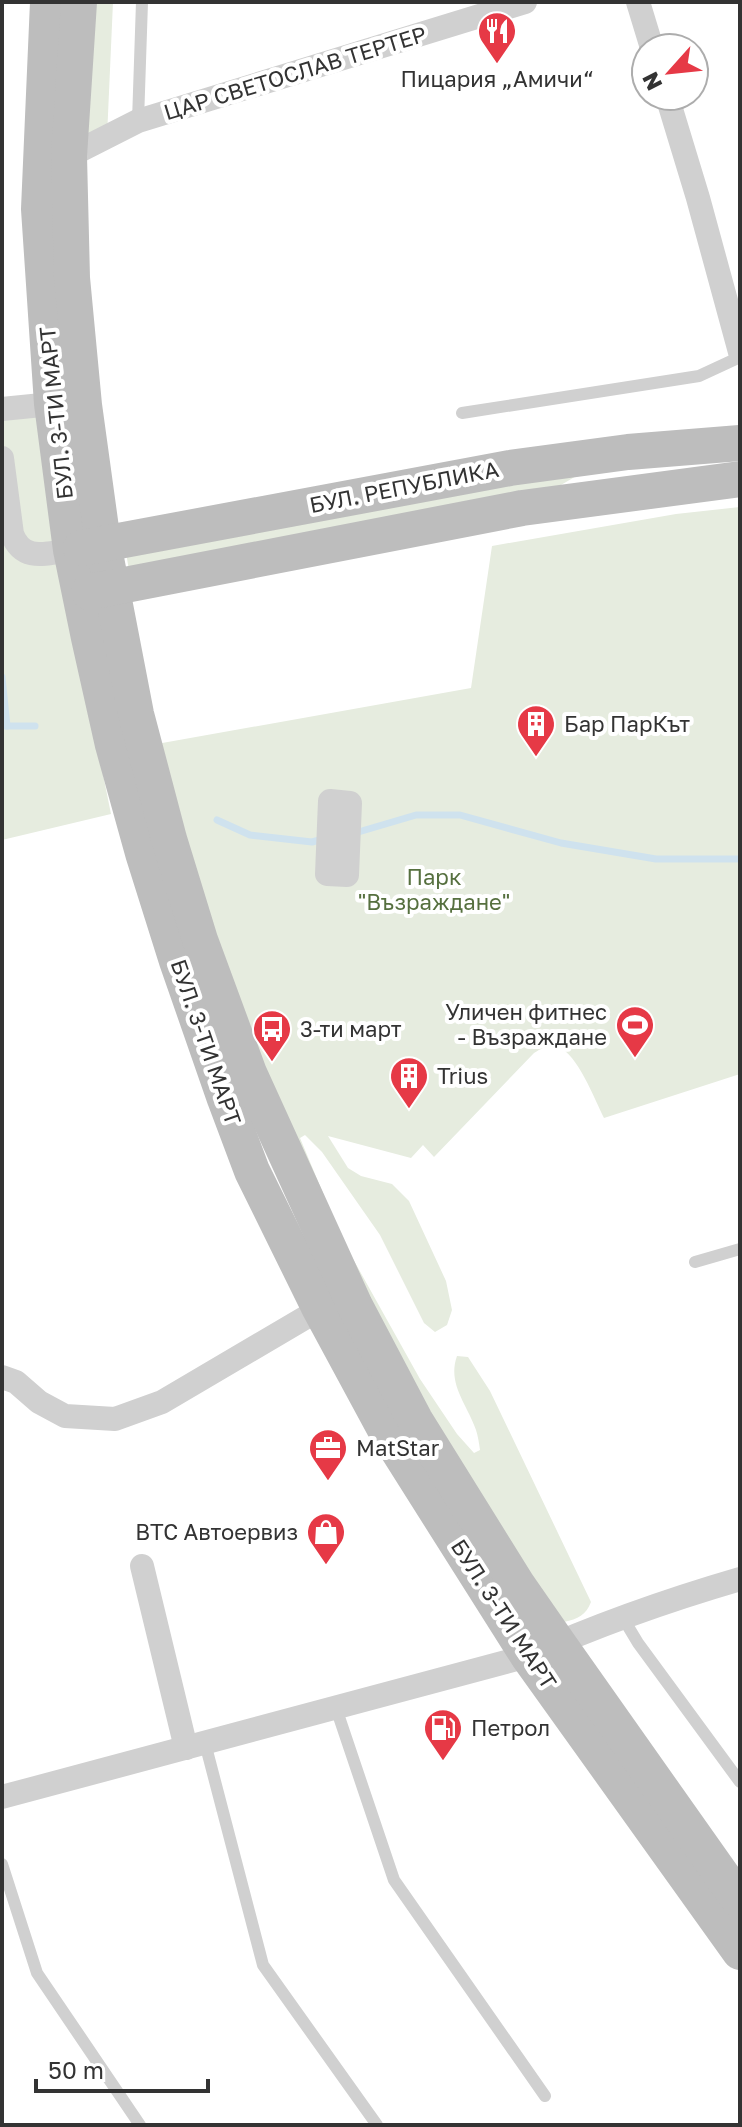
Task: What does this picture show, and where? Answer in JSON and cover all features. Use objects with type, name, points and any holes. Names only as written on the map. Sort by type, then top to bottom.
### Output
[{"type":"street","name":"БУЛ. 3-ТИ МАРТ","points":[[48,2],[39,209],[52,404],[96,590],[113,745],[177,961],[252,1171],[320,1309],[387,1433],[543,1650],[740,1901]]},
{"type":"street","name":"БУЛ. 3-ТИ МАРТ","points":[[79,2],[69,156],[72,278],[84,405],[87,546]]},
{"type":"street","points":[[638,2],[647,32]]},
{"type":"street","name":"ЦАР СВЕТОСЛАВ ТЕРТЕР","points":[[69,156],[138,121],[514,4]]},
{"type":"street","points":[[672,112],[740,355]]},
{"type":"street","points":[[2,409],[52,404]]},
{"type":"street","name":"БУЛ. РЕПУБЛИКА","points":[[87,546],[510,468],[628,452],[740,443]]},
{"type":"street","points":[[2,458],[16,544],[25,552],[34,554],[87,546]]},
{"type":"street","name":"БУЛ. РЕПУБЛИКА","points":[[96,590],[522,508],[740,479]]},
{"type":"street","name":"БУЛ. 3-ТИ МАРТ","points":[[96,590],[136,714],[200,940],[249,1073],[355,1306],[415,1420],[517,1584],[543,1650],[740,1952]]},
{"type":"street","points":[[2,1377],[16,1382],[39,1402],[65,1416],[115,1419],[162,1402],[320,1309]]},
{"type":"street","points":[[142,1566],[195,1745]]},
{"type":"street","points":[[2,1797],[543,1650],[660,1602],[740,1579]]},
{"type":"lane","points":[[138,121],[142,2]]},
{"type":"lane","points":[[462,413],[699,376],[740,355]]},
{"type":"lane","points":[[695,1262],[740,1249]]},
{"type":"lane","points":[[623,1618],[740,1782]]},
{"type":"lane","points":[[336,1708],[394,1880],[545,2096]]},
{"type":"lane","points":[[195,1745],[263,1965],[377,2125]]},
{"type":"lane","points":[[2,1864],[37,1973],[140,2125]]},
{"type":"green space","points":[[79,2],[113,2],[107,137],[69,156]]},
{"type":"green space","points":[[37,411],[66,591],[111,814],[2,840],[2,414]]},
{"type":"green space","points":[[605,459],[522,508],[131,583],[124,540]]},
{"type":"green space","name":"Парк \"Възраждане\"","points":[[740,507],[740,1074],[604,1118],[572,1058],[558,1047],[549,1046],[534,1053],[434,1157],[423,1145],[411,1158],[328,1136],[348,1168],[361,1176],[392,1184],[409,1201],[446,1281],[452,1310],[447,1325],[435,1332],[424,1323],[380,1235],[322,1152],[305,1135],[300,1138],[343,1241],[420,1379],[457,1434],[474,1453],[480,1450],[476,1430],[456,1385],[457,1356],[468,1357],[490,1391],[591,1602],[581,1616],[564,1622],[552,1614],[415,1400],[225,984],[151,745],[471,688],[492,546],[676,514]]},
{"type":"waterway","points":[[2,677],[7,726]]},
{"type":"waterway","points":[[2,726],[35,726]]},
{"type":"waterway","points":[[355,833],[416,815],[460,815],[561,843],[656,859],[740,859]]},
{"type":"waterway","points":[[217,820],[250,835],[312,842],[323,839]]},
{"type":"place","name":"Пицария „Амичи“","points":[[497,65]]},
{"type":"place","name":"Бар ПарКът","points":[[536,758]]},
{"type":"place","name":"Уличен фитнес - Възраждане","points":[[635,1059]]},
{"type":"place","name":"3-ти март","points":[[272,1063]]},
{"type":"place","name":"Trius","points":[[409,1110]]},
{"type":"place","name":"MatStar","points":[[328,1482]]},
{"type":"place","name":"ВТС Автоервиз","points":[[326,1566]]},
{"type":"place","name":"Петрол","points":[[443,1762]]}]
